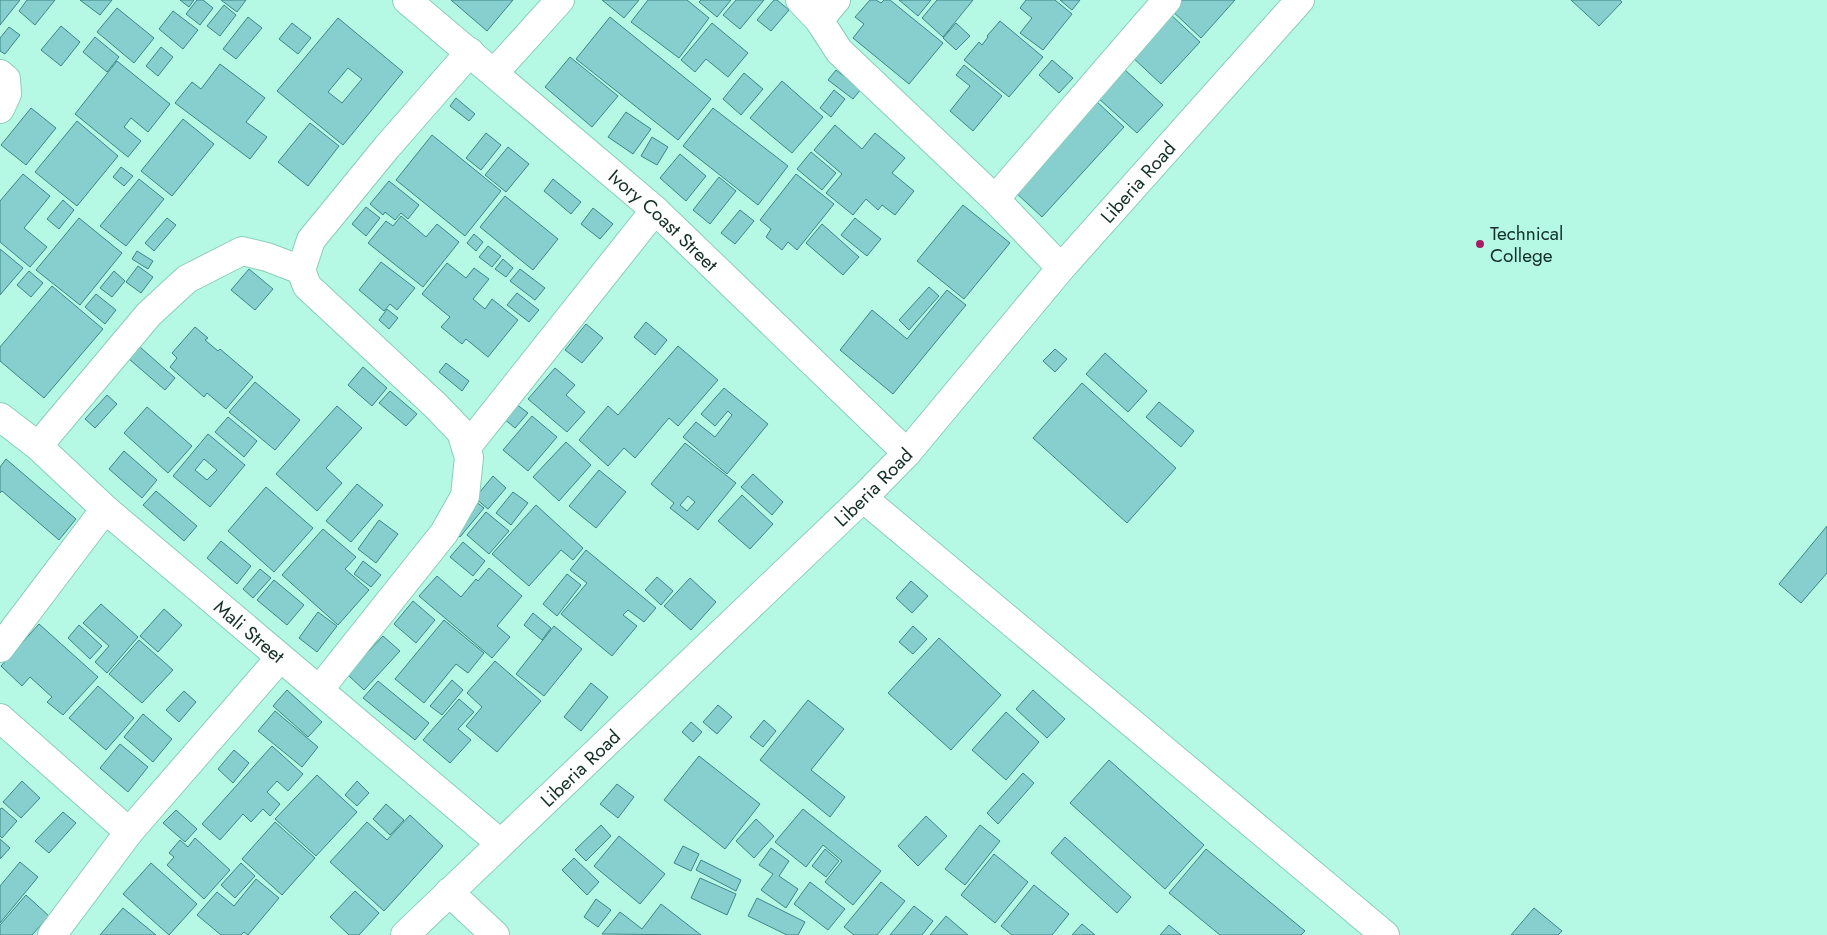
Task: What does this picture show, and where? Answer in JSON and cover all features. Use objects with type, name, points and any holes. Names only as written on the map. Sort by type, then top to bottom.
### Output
[{"type":"street","name":"Ivory Coast Street","points":[[407,0],[655,210],[907,453]]},
{"type":"street","points":[[494,73],[560,0]]},
{"type":"street","points":[[800,0],[827,10],[839,51],[995,199],[1061,268]]},
{"type":"street","points":[[995,199],[1167,0]]},
{"type":"street","name":"Liberia Road","points":[[405,935],[863,498],[907,453],[1061,268],[1300,0]]},
{"type":"street","points":[[319,690],[444,533],[465,496],[469,457],[461,432],[435,405],[308,286],[301,270],[311,240],[387,147],[470,52]]},
{"type":"street","points":[[0,74],[6,80],[7,94],[0,109]]},
{"type":"street","points":[[466,448],[655,210]]},
{"type":"street","points":[[38,446],[149,314],[187,279],[242,251],[267,257],[301,270]]},
{"type":"street","name":"Mali Street","points":[[0,417],[38,446],[106,509],[500,843]]},
{"type":"street","points":[[863,498],[1385,935]]},
{"type":"street","points":[[0,648],[106,509]]},
{"type":"street","points":[[52,935],[129,832],[280,658]]},
{"type":"street","points":[[0,718],[129,832]]},
{"type":"street","points":[[449,892],[494,935]]},
{"type":"building","points":[[0,0],[20,0],[0,25]]},
{"type":"building","points":[[27,0],[55,0],[35,25],[19,11]]},
{"type":"building","points":[[80,0],[112,0],[100,15]]},
{"type":"building","points":[[180,0],[194,0],[189,7]]},
{"type":"building","points":[[197,0],[203,0],[213,8],[200,25],[186,14]]},
{"type":"building","points":[[221,0],[246,0],[237,12]]},
{"type":"building","points":[[451,0],[513,0],[487,31]]},
{"type":"building","points":[[602,0],[639,0],[624,18]]},
{"type":"building","points":[[648,0],[687,0],[709,18],[679,58],[631,22]]},
{"type":"building","points":[[701,0],[731,0],[717,17],[699,2]]},
{"type":"building","points":[[736,0],[764,0],[740,29],[723,15]]},
{"type":"building","points":[[774,0],[777,0],[789,10],[771,31],[757,20]]},
{"type":"building","points":[[870,0],[876,0],[881,3],[884,0],[890,0],[943,43],[909,84],[853,38],[864,24],[855,17]]},
{"type":"building","points":[[899,0],[931,0],[918,16]]},
{"type":"building","points":[[937,0],[973,0],[943,37],[922,18]]},
{"type":"building","points":[[1026,0],[1055,0],[1072,14],[1043,50],[1020,33],[1032,18],[1020,8]]},
{"type":"building","points":[[1060,0],[1080,0],[1072,10]]},
{"type":"building","points":[[1180,0],[1235,0],[1201,38],[1171,10]]},
{"type":"building","points":[[1571,0],[1620,0],[1622,2],[1599,26]]},
{"type":"building","points":[[224,5],[236,15],[220,36],[207,26]]},
{"type":"building","points":[[117,8],[154,38],[134,63],[97,32]]},
{"type":"building","points":[[173,11],[198,30],[183,49],[159,29]]},
{"type":"building","points":[[1169,13],[1200,42],[1161,84],[1130,55]]},
{"type":"building","points":[[248,17],[262,28],[236,59],[223,49]]},
{"type":"building","points":[[610,17],[711,99],[678,140],[576,59]]},
{"type":"building","points":[[338,18],[403,72],[343,145],[277,91]],"holes":[[[348,68],[362,79],[342,103],[328,92]]]},
{"type":"building","points":[[1000,21],[1043,57],[1009,97],[964,60],[979,42],[982,45]]},
{"type":"building","points":[[292,23],[311,38],[298,54],[279,39]]},
{"type":"building","points":[[712,23],[748,53],[728,77],[706,59],[695,72],[681,60]]},
{"type":"building","points":[[956,23],[970,36],[956,50],[943,38]]},
{"type":"building","points":[[61,26],[80,42],[61,66],[41,50]]},
{"type":"building","points":[[9,27],[20,35],[5,54],[0,51],[0,38]]},
{"type":"building","points":[[95,37],[119,57],[107,72],[83,52]]},
{"type":"building","points":[[161,47],[173,57],[158,76],[146,66]]},
{"type":"building","points":[[570,57],[618,96],[592,127],[545,87]]},
{"type":"building","points":[[1052,60],[1073,78],[1059,93],[1039,75]]},
{"type":"building","points":[[117,61],[170,104],[148,132],[131,118],[124,127],[141,141],[128,157],[75,114]]},
{"type":"building","points":[[220,64],[265,98],[246,122],[267,137],[250,159],[175,103],[192,82],[201,89]]},
{"type":"building","points":[[964,65],[1002,96],[973,131],[950,111],[970,86],[956,75]]},
{"type":"building","points":[[1124,69],[1163,105],[1137,133],[1098,98]]},
{"type":"building","points":[[836,70],[861,89],[853,99],[828,80]]},
{"type":"building","points":[[744,73],[763,89],[741,115],[723,99]]},
{"type":"building","points":[[782,81],[823,117],[792,153],[750,118]]},
{"type":"building","points":[[834,90],[845,99],[831,117],[820,108]]},
{"type":"building","points":[[456,98],[475,114],[469,121],[450,106]]},
{"type":"building","points":[[1096,101],[1124,127],[1042,217],[1014,191]]},
{"type":"building","points":[[31,108],[56,128],[26,165],[1,145]]},
{"type":"building","points":[[713,108],[788,166],[758,205],[683,146]]},
{"type":"building","points":[[626,112],[651,129],[633,154],[608,137]]},
{"type":"building","points":[[183,119],[214,144],[172,196],[141,171]]},
{"type":"building","points":[[77,121],[118,156],[77,206],[35,172]]},
{"type":"building","points":[[310,123],[339,146],[308,186],[278,162]]},
{"type":"building","points":[[835,125],[862,149],[875,133],[905,158],[892,173],[914,191],[895,215],[882,205],[878,210],[866,199],[853,215],[826,193],[842,174],[814,150]]},
{"type":"building","points":[[486,133],[501,145],[481,170],[466,158]]},
{"type":"building","points":[[432,135],[501,191],[465,236],[396,180]]},
{"type":"building","points":[[652,137],[668,147],[657,165],[641,156]]},
{"type":"building","points":[[508,147],[529,164],[506,192],[485,175]]},
{"type":"building","points":[[811,152],[836,173],[822,190],[797,169]]},
{"type":"building","points":[[680,154],[706,176],[686,201],[660,178]]},
{"type":"building","points":[[121,167],[133,176],[124,186],[113,177]]},
{"type":"building","points":[[23,174],[50,196],[24,228],[47,247],[30,267],[0,242],[0,201]]},
{"type":"building","points":[[796,174],[834,204],[797,250],[788,242],[782,250],[766,237],[771,229],[760,220]]},
{"type":"building","points":[[719,177],[736,191],[710,224],[693,210]]},
{"type":"building","points":[[139,179],[164,199],[126,246],[100,226]]},
{"type":"building","points":[[553,179],[581,202],[571,214],[544,191]]},
{"type":"building","points":[[389,181],[419,205],[408,219],[401,213],[395,220],[385,212],[383,215],[370,204]]},
{"type":"building","points":[[505,196],[558,239],[533,270],[480,227]]},
{"type":"building","points":[[63,200],[74,210],[59,229],[47,219]]},
{"type":"building","points":[[963,205],[1010,243],[964,299],[917,261]]},
{"type":"building","points":[[366,207],[380,218],[366,236],[352,224]]},
{"type":"building","points":[[593,208],[613,224],[600,239],[581,224]]},
{"type":"building","points":[[740,210],[754,221],[735,244],[721,233]]},
{"type":"building","points":[[401,216],[426,237],[437,224],[459,242],[423,287],[368,243],[386,221],[393,226]]},
{"type":"building","points":[[79,218],[122,253],[80,305],[36,270]]},
{"type":"building","points":[[167,218],[176,225],[154,251],[145,243]]},
{"type":"building","points":[[855,218],[881,239],[867,256],[841,235]]},
{"type":"building","points":[[822,224],[859,257],[843,275],[806,243]]},
{"type":"building","points":[[474,234],[483,242],[476,251],[467,243]]},
{"type":"building","points":[[488,246],[501,256],[492,267],[479,257]]},
{"type":"building","points":[[0,249],[23,268],[0,295]]},
{"type":"building","points":[[137,251],[153,261],[148,269],[132,259]]},
{"type":"building","points":[[503,259],[513,268],[506,277],[495,269]]},
{"type":"building","points":[[381,262],[415,288],[397,310],[390,304],[384,311],[359,290]]},
{"type":"building","points":[[447,263],[466,278],[474,268],[489,279],[473,299],[485,309],[492,299],[518,320],[488,357],[466,339],[462,344],[441,327],[450,317],[422,294]]},
{"type":"building","points":[[138,266],[153,277],[141,293],[126,282]]},
{"type":"building","points":[[249,269],[273,289],[255,310],[231,290]]},
{"type":"building","points":[[520,269],[545,288],[535,300],[510,281]]},
{"type":"building","points":[[29,271],[43,283],[31,297],[17,285]]},
{"type":"building","points":[[114,271],[125,281],[112,297],[100,288]]},
{"type":"building","points":[[52,286],[103,329],[44,398],[0,361],[0,347]]},
{"type":"building","points":[[929,287],[939,296],[909,330],[899,320]]},
{"type":"building","points":[[947,290],[966,305],[893,394],[840,350],[872,310],[907,339]]},
{"type":"building","points":[[517,293],[539,310],[529,322],[507,305]]},
{"type":"building","points":[[96,294],[116,310],[105,324],[85,307]]},
{"type":"building","points":[[387,309],[398,318],[389,329],[379,320]]},
{"type":"building","points":[[646,322],[667,340],[655,355],[634,337]]},
{"type":"building","points":[[586,324],[603,338],[582,363],[565,350]]},
{"type":"building","points":[[195,327],[208,338],[205,340],[218,351],[220,349],[253,377],[226,409],[207,393],[204,397],[170,367],[177,358],[172,353]]},
{"type":"building","points":[[678,346],[718,380],[678,426],[669,418],[635,458],[624,448],[608,466],[579,440],[608,406],[618,415]]},
{"type":"building","points":[[140,347],[175,378],[165,390],[129,359]]},
{"type":"building","points":[[1055,349],[1067,359],[1055,372],[1043,361]]},
{"type":"building","points":[[1105,353],[1147,391],[1128,412],[1086,374]]},
{"type":"building","points":[[446,363],[469,381],[462,391],[439,372]]},
{"type":"building","points":[[363,367],[387,388],[372,406],[348,385]]},
{"type":"building","points":[[555,368],[575,385],[566,395],[585,412],[567,432],[528,399]]},
{"type":"building","points":[[255,382],[300,420],[275,450],[229,412]]},
{"type":"building","points":[[1082,383],[1176,468],[1127,523],[1033,438]]},
{"type":"building","points":[[724,388],[768,424],[727,474],[683,437],[696,422],[715,437],[732,415],[728,411],[715,426],[701,414]]},
{"type":"building","points":[[390,391],[417,414],[406,426],[379,403]]},
{"type":"building","points":[[107,395],[117,404],[95,428],[85,419]]},
{"type":"building","points":[[1159,402],[1194,431],[1181,447],[1146,417]]},
{"type":"building","points":[[516,404],[528,413],[515,428],[503,418]]},
{"type":"building","points":[[337,406],[362,428],[326,468],[342,483],[317,511],[276,474]]},
{"type":"building","points":[[147,407],[192,446],[168,473],[124,433]]},
{"type":"building","points":[[532,416],[557,437],[528,471],[503,450]]},
{"type":"building","points":[[228,417],[257,441],[244,457],[215,432]]},
{"type":"building","points":[[208,434],[245,465],[210,507],[173,476]],"holes":[[[204,459],[217,470],[207,480],[195,470]]]},
{"type":"building","points":[[566,442],[591,465],[559,501],[533,477]]},
{"type":"building","points":[[685,443],[736,483],[698,530],[670,508],[674,503],[651,484]],"holes":[[[688,496],[695,502],[687,511],[680,505]]]},
{"type":"building","points":[[124,451],[157,480],[142,498],[109,469]]},
{"type":"building","points":[[6,459],[76,519],[59,540],[2,491],[0,493],[0,467]]},
{"type":"building","points":[[599,470],[626,492],[596,528],[569,506]]},
{"type":"building","points":[[753,474],[783,502],[772,515],[741,487]]},
{"type":"building","points":[[493,476],[506,488],[488,509],[475,498]]},
{"type":"building","points":[[357,484],[383,505],[351,542],[326,521]]},
{"type":"building","points":[[266,487],[313,528],[274,572],[228,531]]},
{"type":"building","points":[[156,491],[197,526],[184,541],[143,505]]},
{"type":"building","points":[[513,492],[528,503],[511,525],[496,513]]},
{"type":"building","points":[[742,495],[773,524],[750,549],[718,521]]},
{"type":"building","points":[[475,501],[484,508],[460,537],[451,529]]},
{"type":"building","points":[[536,505],[583,548],[573,560],[561,550],[529,586],[492,554]]},
{"type":"building","points":[[486,512],[509,531],[489,554],[467,535]]},
{"type":"building","points":[[379,520],[398,534],[376,563],[358,549]]},
{"type":"building","points":[[1827,526],[1827,573],[1801,603],[1779,584]]},
{"type":"building","points":[[323,529],[356,557],[345,569],[369,590],[338,625],[282,575]]},
{"type":"building","points":[[221,541],[251,566],[237,584],[207,558]]},
{"type":"building","points":[[463,542],[485,561],[473,576],[450,557]]},
{"type":"building","points":[[586,550],[656,608],[644,622],[628,610],[623,615],[637,626],[612,656],[561,614],[587,583],[570,570]]},
{"type":"building","points":[[363,561],[381,575],[371,587],[354,574]]},
{"type":"building","points":[[489,568],[522,596],[497,626],[510,637],[492,658],[419,596],[437,576],[461,597],[476,579],[478,581]]},
{"type":"building","points":[[260,569],[271,578],[253,598],[243,589]]},
{"type":"building","points":[[567,574],[581,585],[557,616],[543,604]]},
{"type":"building","points":[[657,577],[673,591],[661,605],[645,590]]},
{"type":"building","points":[[690,578],[716,602],[691,630],[664,606]]},
{"type":"building","points":[[274,580],[304,605],[287,625],[257,600]]},
{"type":"building","points":[[911,581],[928,596],[912,613],[896,598]]},
{"type":"building","points":[[413,601],[435,620],[416,643],[394,624]]},
{"type":"building","points":[[101,604],[138,637],[107,673],[95,662],[109,646],[83,623]]},
{"type":"building","points":[[164,609],[182,625],[158,652],[140,636]]},
{"type":"building","points":[[318,612],[337,626],[317,652],[299,638]]},
{"type":"building","points":[[533,613],[551,628],[542,640],[524,625]]},
{"type":"building","points":[[444,620],[484,653],[468,673],[456,664],[424,703],[395,679]]},
{"type":"building","points":[[39,624],[98,677],[63,715],[47,702],[52,697],[30,677],[22,686],[1,666]]},
{"type":"building","points":[[79,625],[102,646],[90,659],[68,638]]},
{"type":"building","points":[[554,626],[582,649],[544,696],[516,674]]},
{"type":"building","points":[[913,626],[927,639],[913,654],[899,642]]},
{"type":"building","points":[[383,636],[400,651],[364,690],[347,674]]},
{"type":"building","points":[[939,638],[1001,695],[951,750],[888,693]]},
{"type":"building","points":[[139,640],[173,670],[142,703],[109,674]]},
{"type":"building","points":[[495,661],[541,701],[497,752],[466,726],[482,707],[467,693]]},
{"type":"building","points":[[452,680],[463,690],[442,715],[430,706]]},
{"type":"building","points":[[378,681],[429,723],[415,740],[363,698]]},
{"type":"building","points":[[591,683],[608,697],[581,731],[564,717]]},
{"type":"building","points":[[98,686],[134,718],[106,750],[69,718]]},
{"type":"building","points":[[287,690],[322,722],[308,737],[273,706]]},
{"type":"building","points":[[1033,690],[1065,719],[1047,738],[1016,709]]},
{"type":"building","points":[[184,691],[196,702],[179,722],[166,710]]},
{"type":"building","points":[[459,699],[474,712],[458,729],[471,740],[450,763],[423,740]]},
{"type":"building","points":[[808,700],[844,729],[811,770],[845,797],[830,817],[760,760]]},
{"type":"building","points":[[718,705],[732,717],[717,734],[703,722]]},
{"type":"building","points":[[275,711],[318,747],[302,767],[258,731]]},
{"type":"building","points":[[1006,712],[1039,742],[1006,780],[972,750]]},
{"type":"building","points":[[143,714],[172,739],[153,762],[124,737]]},
{"type":"building","points":[[764,720],[776,731],[763,747],[750,737]]},
{"type":"building","points":[[691,722],[702,732],[693,742],[682,732]]},
{"type":"building","points":[[120,744],[148,767],[128,792],[100,768]]},
{"type":"building","points":[[272,746],[303,774],[288,791],[277,781],[267,792],[280,804],[270,816],[263,809],[251,822],[243,814],[220,840],[202,824]]},
{"type":"building","points":[[234,750],[249,763],[233,783],[218,769]]},
{"type":"building","points":[[699,756],[760,804],[725,849],[664,800]]},
{"type":"building","points":[[1109,760],[1204,845],[1165,889],[1070,803]]},
{"type":"building","points":[[1023,773],[1034,783],[998,824],[987,813]]},
{"type":"building","points":[[317,775],[357,812],[316,856],[275,819]]},
{"type":"building","points":[[22,781],[40,798],[21,818],[3,802]]},
{"type":"building","points":[[357,781],[369,793],[357,806],[345,795]]},
{"type":"building","points":[[617,784],[634,797],[618,818],[600,804]]},
{"type":"building","points":[[386,804],[404,820],[390,835],[373,819]]},
{"type":"building","points":[[2,808],[17,821],[2,838],[0,836],[0,809]]},
{"type":"building","points":[[803,809],[881,871],[853,905],[825,882],[842,861],[823,845],[806,867],[775,842]]},
{"type":"building","points":[[176,810],[197,829],[185,842],[163,823]]},
{"type":"building","points":[[63,812],[76,823],[49,853],[35,841]]},
{"type":"building","points":[[410,815],[443,846],[384,911],[330,862],[367,822],[387,840]]},
{"type":"building","points":[[926,816],[947,836],[918,866],[898,846]]},
{"type":"building","points":[[756,819],[774,836],[754,858],[736,841]]},
{"type":"building","points":[[275,822],[315,858],[282,895],[242,859]]},
{"type":"building","points":[[601,825],[611,836],[586,861],[575,850]]},
{"type":"building","points":[[980,825],[1000,841],[965,885],[945,869]]},
{"type":"building","points":[[619,836],[665,874],[640,904],[594,866]]},
{"type":"building","points":[[1065,837],[1131,897],[1117,913],[1051,853]]},
{"type":"building","points":[[195,838],[230,870],[204,899],[167,865],[174,857],[169,853],[180,840],[188,847]]},
{"type":"building","points":[[0,839],[10,848],[0,859]]},
{"type":"building","points":[[683,846],[699,854],[691,871],[674,863]]},
{"type":"building","points":[[771,848],[789,861],[779,876],[798,889],[786,908],[761,890],[773,874],[759,865]]},
{"type":"building","points":[[825,849],[839,861],[826,877],[812,866]]},
{"type":"building","points":[[1206,849],[1305,931],[1301,935],[1220,935],[1169,893]]},
{"type":"building","points":[[994,854],[1028,882],[995,923],[961,895]]},
{"type":"building","points":[[574,858],[599,882],[587,895],[562,870]]},
{"type":"building","points":[[701,860],[741,880],[736,891],[696,870]]},
{"type":"building","points":[[20,862],[38,877],[0,923],[0,886]]},
{"type":"building","points":[[151,863],[197,904],[169,935],[123,894]]},
{"type":"building","points":[[241,863],[255,876],[235,898],[221,885]]},
{"type":"building","points":[[700,878],[736,894],[727,915],[691,898]]},
{"type":"building","points":[[256,879],[279,898],[248,935],[244,932],[241,935],[221,935],[197,915],[217,892],[234,906]]},
{"type":"building","points":[[810,882],[845,909],[828,930],[794,904]]},
{"type":"building","points":[[881,882],[905,901],[877,935],[854,935],[844,927]]},
{"type":"building","points":[[1034,885],[1069,914],[1052,935],[1012,935],[1001,926]]},
{"type":"building","points":[[355,891],[379,913],[359,935],[349,935],[330,917]]},
{"type":"building","points":[[26,895],[49,916],[32,935],[0,935],[0,925]]},
{"type":"building","points":[[757,898],[805,922],[798,935],[787,935],[748,916]]},
{"type":"building","points":[[596,899],[611,910],[598,927],[584,917]]},
{"type":"building","points":[[661,904],[701,935],[602,934],[620,912],[642,929]]},
{"type":"building","points":[[914,906],[933,921],[922,935],[890,935]]},
{"type":"building","points":[[123,908],[156,935],[100,935]]},
{"type":"building","points":[[1534,908],[1562,931],[1558,935],[1511,935]]},
{"type":"building","points":[[946,916],[968,935],[930,935]]},
{"type":"building","points":[[1082,924],[1095,935],[1072,935]]},
{"type":"building","points":[[1169,925],[1181,935],[1160,935]]},
{"type":"place","name":"Technical College","points":[[1480,244]]}]
